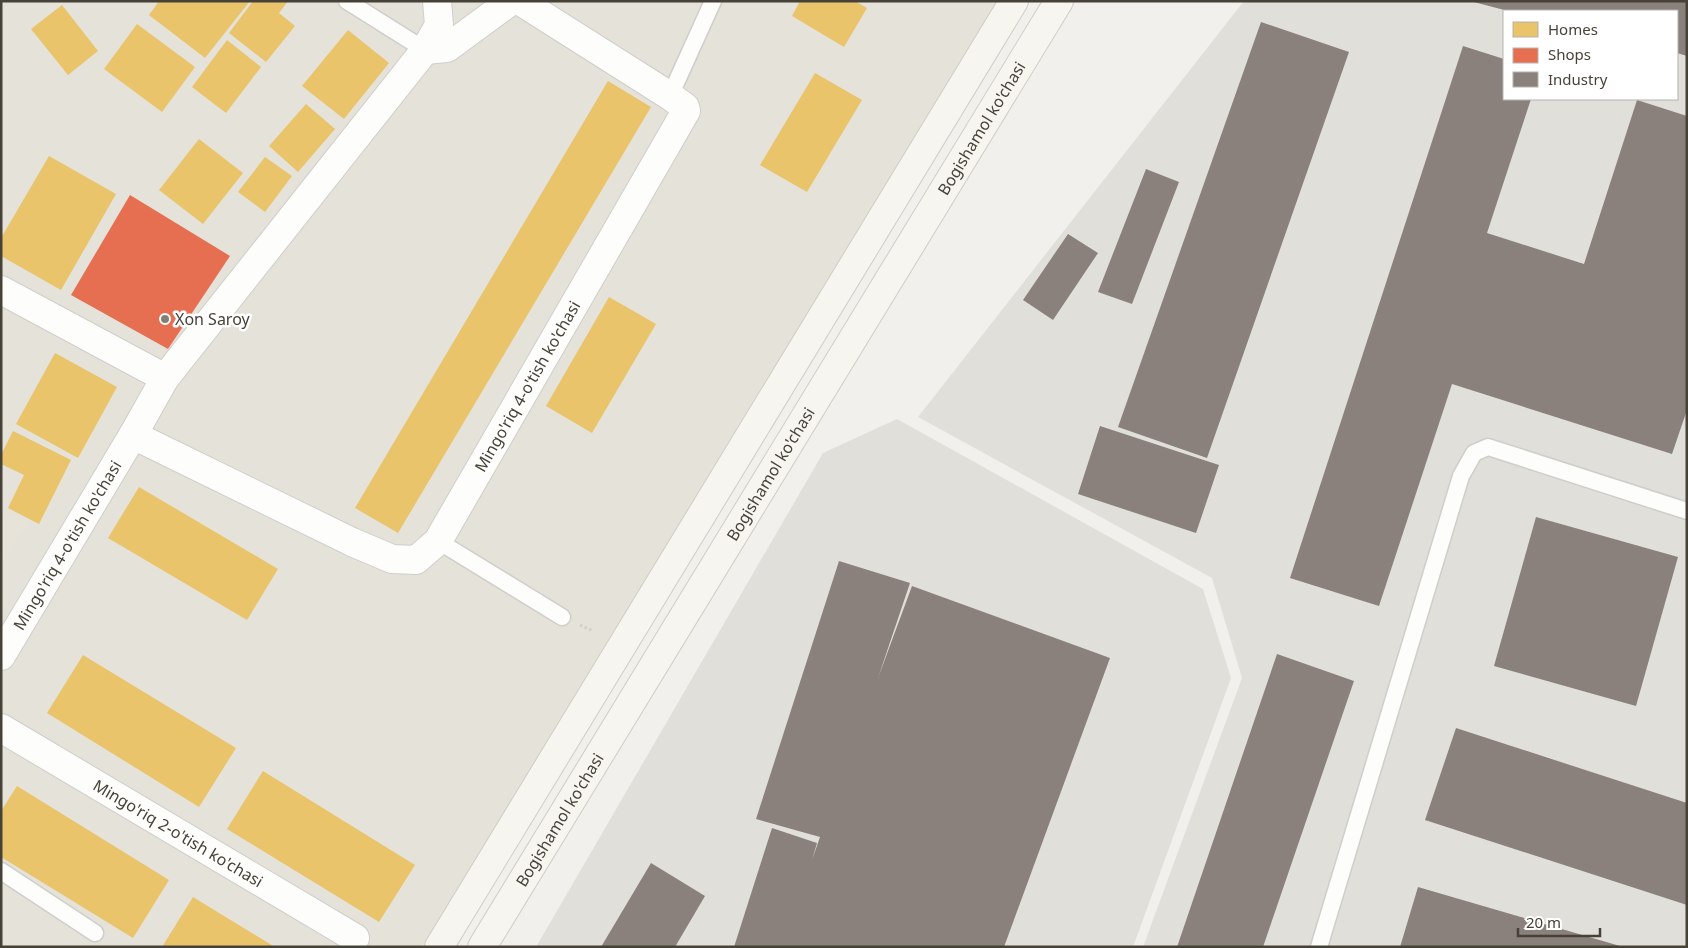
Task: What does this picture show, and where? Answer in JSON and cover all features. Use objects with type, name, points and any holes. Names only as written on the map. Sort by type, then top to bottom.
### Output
[{"type":"main road","points":[[439,947],[1014,1]]},
{"type":"main road","name":"Bogishamol ko'chasi","points":[[482,947],[1059,1]]},
{"type":"street","name":"Mingo'riq 4-o'tish ko'chasi","points":[[1,656],[165,378],[425,50],[439,25],[437,1]]},
{"type":"street","points":[[425,50],[447,48],[511,1]]},
{"type":"street","name":"Mingo'riq 4-o'tish ko'chasi","points":[[133,435],[352,542],[392,559],[416,560],[438,541],[686,111],[685,107],[670,96],[520,1]]},
{"type":"street","points":[[1,290],[165,378]]},
{"type":"street","name":"Mingo'riq 2-o'tish ko'chasi","points":[[1,728],[355,938]]},
{"type":"lane","points":[[347,1],[425,50]]},
{"type":"lane","points":[[670,96],[713,1]]},
{"type":"lane","points":[[1319,947],[1462,476],[1474,453],[1488,447],[1687,511]]},
{"type":"lane","points":[[438,541],[562,617]]},
{"type":"lane","points":[[1,871],[95,933]]},
{"type":"shaded area","points":[[1,1],[999,1],[422,947],[1,947]]},
{"type":"shaded area","points":[[1244,1],[1687,1],[1687,947],[1143,947],[1242,678],[1212,578],[918,417]]},
{"type":"shaded area","points":[[897,419],[1203,589],[1231,678],[1133,947],[536,947],[823,453]]},
{"type":"shaded area","points":[[1,511],[27,524],[1,567]]},
{"type":"building: Homes","points":[[159,1],[250,1],[205,58],[149,15]]},
{"type":"building: Homes","points":[[253,1],[288,1],[279,13],[295,26],[266,62],[229,33]]},
{"type":"building: Homes","points":[[800,1],[855,1],[867,8],[844,47],[792,16]]},
{"type":"building: Homes","points":[[62,5],[98,51],[68,75],[31,29]]},
{"type":"building: Homes","points":[[137,24],[195,67],[162,112],[104,69]]},
{"type":"building: Homes","points":[[348,30],[389,63],[344,119],[302,86]]},
{"type":"building: Homes","points":[[227,40],[261,67],[226,113],[192,87]]},
{"type":"building: Homes","points":[[815,73],[862,100],[807,192],[760,165]]},
{"type":"building: Homes","points":[[608,81],[651,107],[398,533],[355,508]]},
{"type":"building: Homes","points":[[306,104],[335,129],[298,172],[269,146]]},
{"type":"building: Homes","points":[[199,139],[243,173],[203,224],[159,190]]},
{"type":"building: Homes","points":[[49,156],[116,194],[61,290],[1,256],[1,238]]},
{"type":"building: Homes","points":[[265,157],[292,176],[265,212],[238,192]]},
{"type":"building: Homes","points":[[609,297],[656,324],[592,433],[546,406]]},
{"type":"building: Homes","points":[[55,353],[117,387],[78,458],[16,424]]},
{"type":"building: Homes","points":[[13,431],[71,460],[39,524],[8,508],[24,475],[1,464],[1,455]]},
{"type":"building: Homes","points":[[139,487],[278,569],[247,620],[108,538]]},
{"type":"building: Homes","points":[[83,655],[236,748],[199,807],[47,713]]},
{"type":"building: Homes","points":[[263,771],[415,865],[379,922],[227,829]]},
{"type":"building: Homes","points":[[17,786],[169,880],[133,938],[1,857],[1,811]]},
{"type":"building: Homes","points":[[193,897],[275,947],[162,947]]},
{"type":"building: Shops","points":[[130,195],[230,256],[168,349],[71,295]]},
{"type":"building: Industry","points":[[1470,1],[1687,1],[1687,56],[1678,53],[1678,10],[1504,10]]},
{"type":"building: Industry","points":[[1261,22],[1349,52],[1207,458],[1118,427]]},
{"type":"building: Industry","points":[[1463,46],[1503,59],[1503,100],[1531,100],[1487,233],[1584,264],[1637,100],[1687,116],[1687,410],[1672,454],[1452,384],[1379,606],[1290,578]]},
{"type":"building: Industry","points":[[1146,169],[1179,182],[1132,304],[1098,292]]},
{"type":"building: Industry","points":[[1068,234],[1098,253],[1053,320],[1023,300]]},
{"type":"building: Industry","points":[[1100,426],[1219,465],[1196,533],[1078,494]]},
{"type":"building: Industry","points":[[1536,517],[1678,557],[1636,706],[1494,666]]},
{"type":"building: Industry","points":[[839,561],[910,583],[878,678],[912,586],[1110,658],[1004,947],[734,947],[772,828],[817,843],[812,860],[820,837],[756,819]]},
{"type":"building: Industry","points":[[1277,654],[1354,681],[1263,947],[1177,947]]},
{"type":"building: Industry","points":[[1456,728],[1687,803],[1687,905],[1425,820]]},
{"type":"building: Industry","points":[[651,863],[705,896],[675,947],[601,947]]},
{"type":"building: Industry","points":[[1418,887],[1620,946],[1400,947]]},
{"type":"place","name":"Xon Saroy","points":[[165,319]]}]
